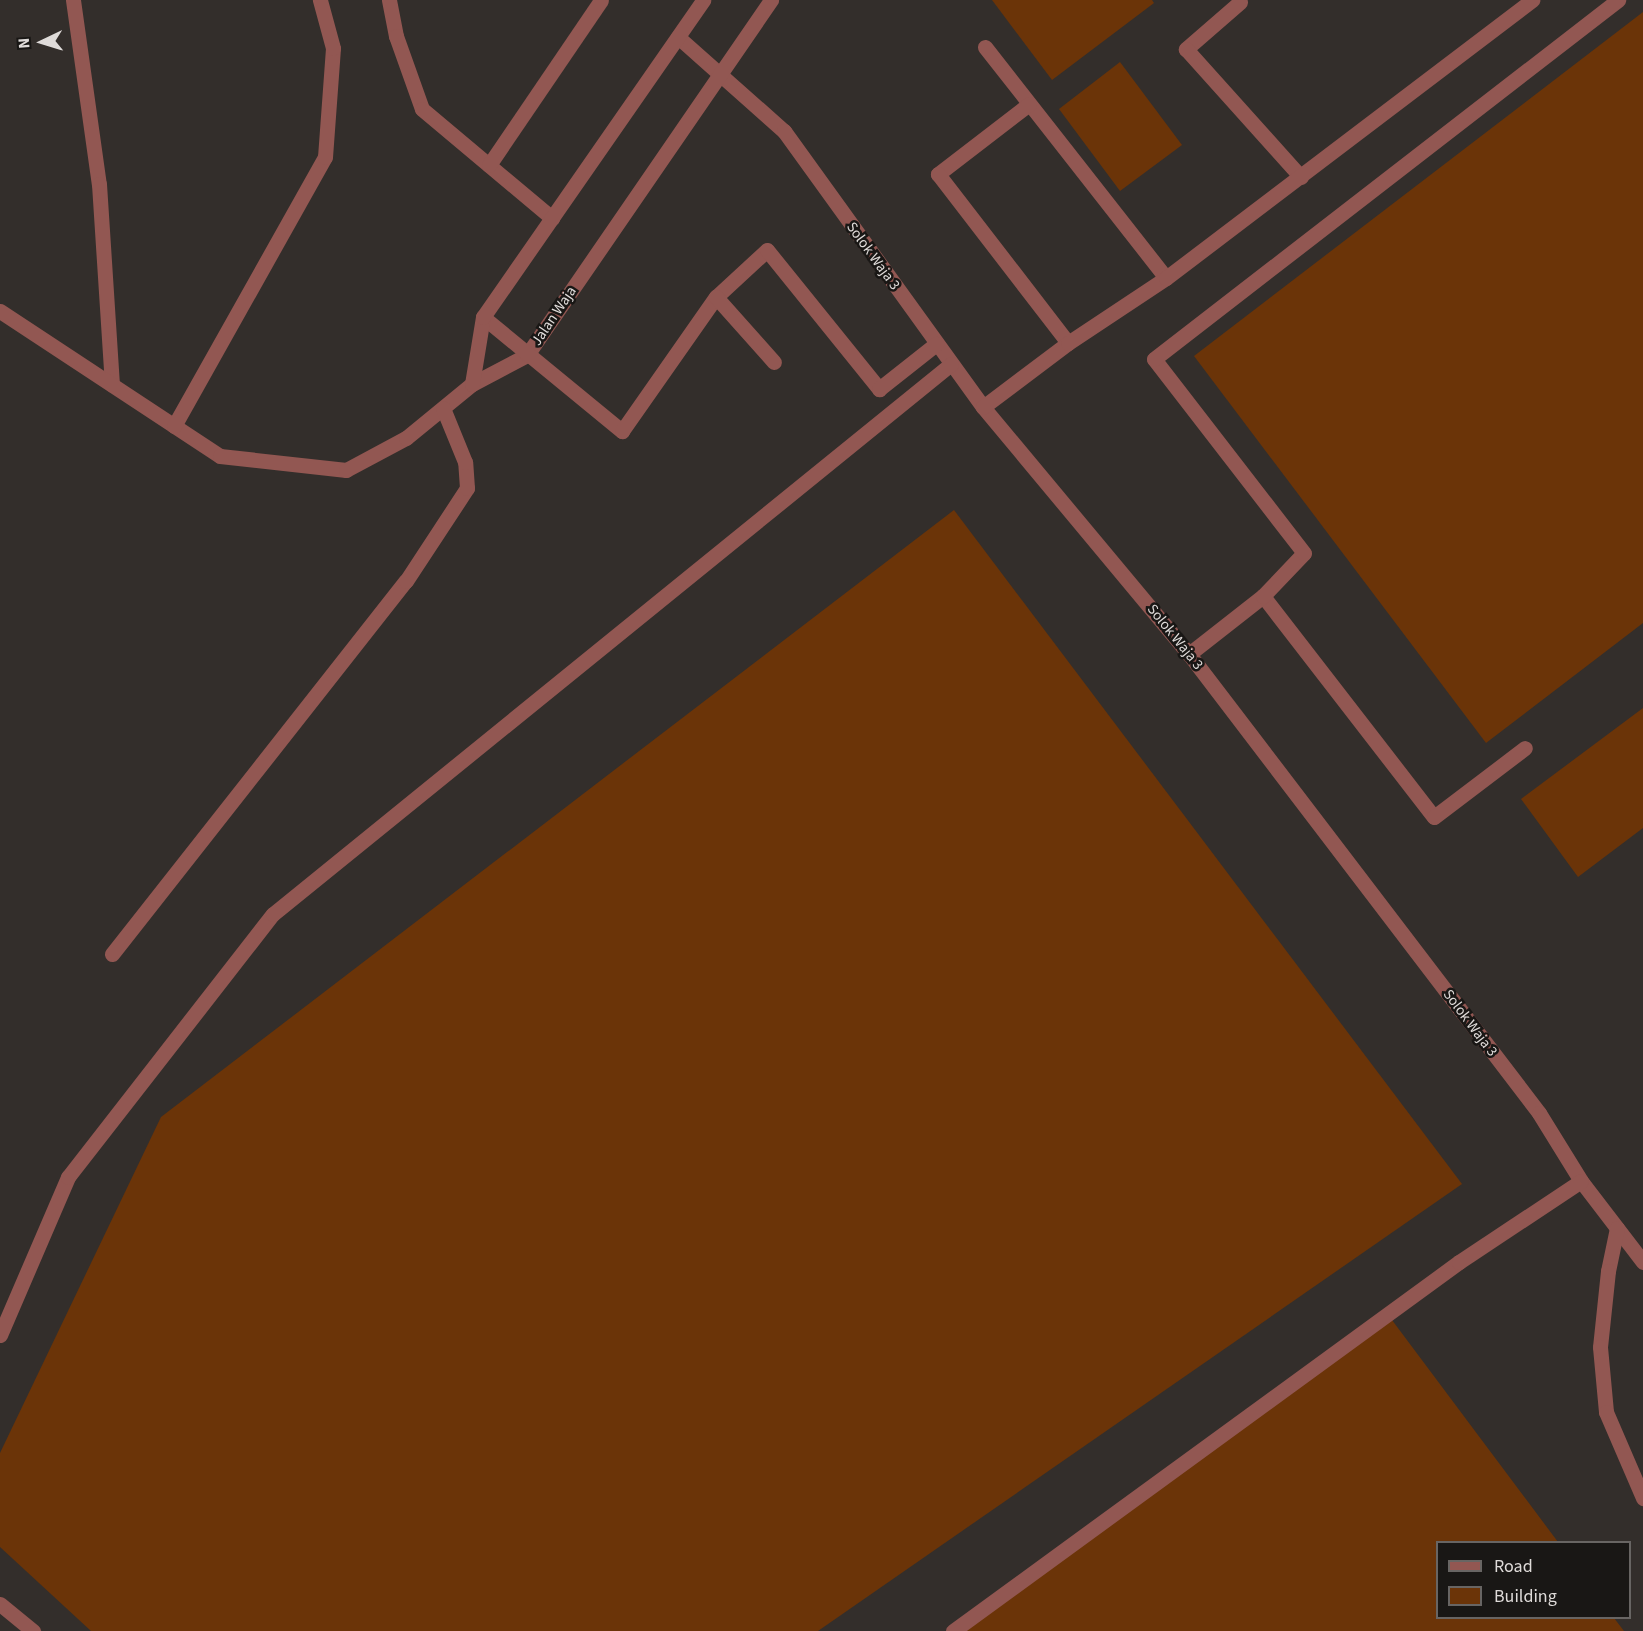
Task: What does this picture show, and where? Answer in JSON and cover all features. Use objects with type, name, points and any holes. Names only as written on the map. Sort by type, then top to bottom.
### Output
[{"type":"street","points":[[73,0],[99,184],[112,385]]},
{"type":"street","points":[[174,426],[325,157],[333,48],[320,0]]},
{"type":"street","points":[[389,0],[396,36],[422,109],[552,218]]},
{"type":"street","points":[[489,165],[601,0]]},
{"type":"street","points":[[472,384],[483,317],[703,0]]},
{"type":"street","name":"Jalan Waja","points":[[0,311],[220,456],[346,470],[406,438],[472,384],[527,355],[771,0]]},
{"type":"street","points":[[1240,0],[1186,49],[1301,177]]},
{"type":"street","points":[[982,408],[1068,343],[1166,278],[1532,0]]},
{"type":"street","points":[[1189,654],[1263,596],[1304,553],[1154,359],[1618,0]]},
{"type":"street","name":"Solok Waja 3","points":[[678,37],[784,131],[982,408],[1189,654],[1539,1113],[1581,1181],[1643,1262]]},
{"type":"street","points":[[985,47],[1166,278]]},
{"type":"street","points":[[1029,104],[938,174],[1068,343]]},
{"type":"street","points":[[483,317],[622,431],[716,297],[767,250],[879,389],[936,344]]},
{"type":"street","points":[[716,297],[774,362]]},
{"type":"street","points":[[0,1335],[68,1178],[273,914],[951,364]]},
{"type":"street","points":[[112,954],[405,581],[466,488],[465,462],[443,408]]},
{"type":"street","points":[[1263,596],[1434,817],[1525,748]]},
{"type":"street","points":[[953,1631],[1440,1276],[1581,1181]]},
{"type":"street","points":[[1617,1228],[1608,1271],[1600,1347],[1606,1412],[1643,1497]]},
{"type":"street","points":[[0,1604],[33,1631]]},
{"type":"building","points":[[992,0],[1152,0],[1154,3],[1052,80]]},
{"type":"building","points":[[1643,12],[1643,623],[1486,743],[1194,356]]},
{"type":"building","points":[[1120,62],[1182,145],[1120,191],[1059,109]]},
{"type":"building","points":[[954,510],[1462,1184],[818,1631],[91,1631],[0,1547],[0,1453],[161,1117]]},
{"type":"building","points":[[1643,708],[1643,828],[1578,877],[1521,799]]},
{"type":"building","points":[[1386,1312],[1557,1541],[1436,1541],[1436,1619],[1615,1619],[1624,1631],[964,1631]]}]
